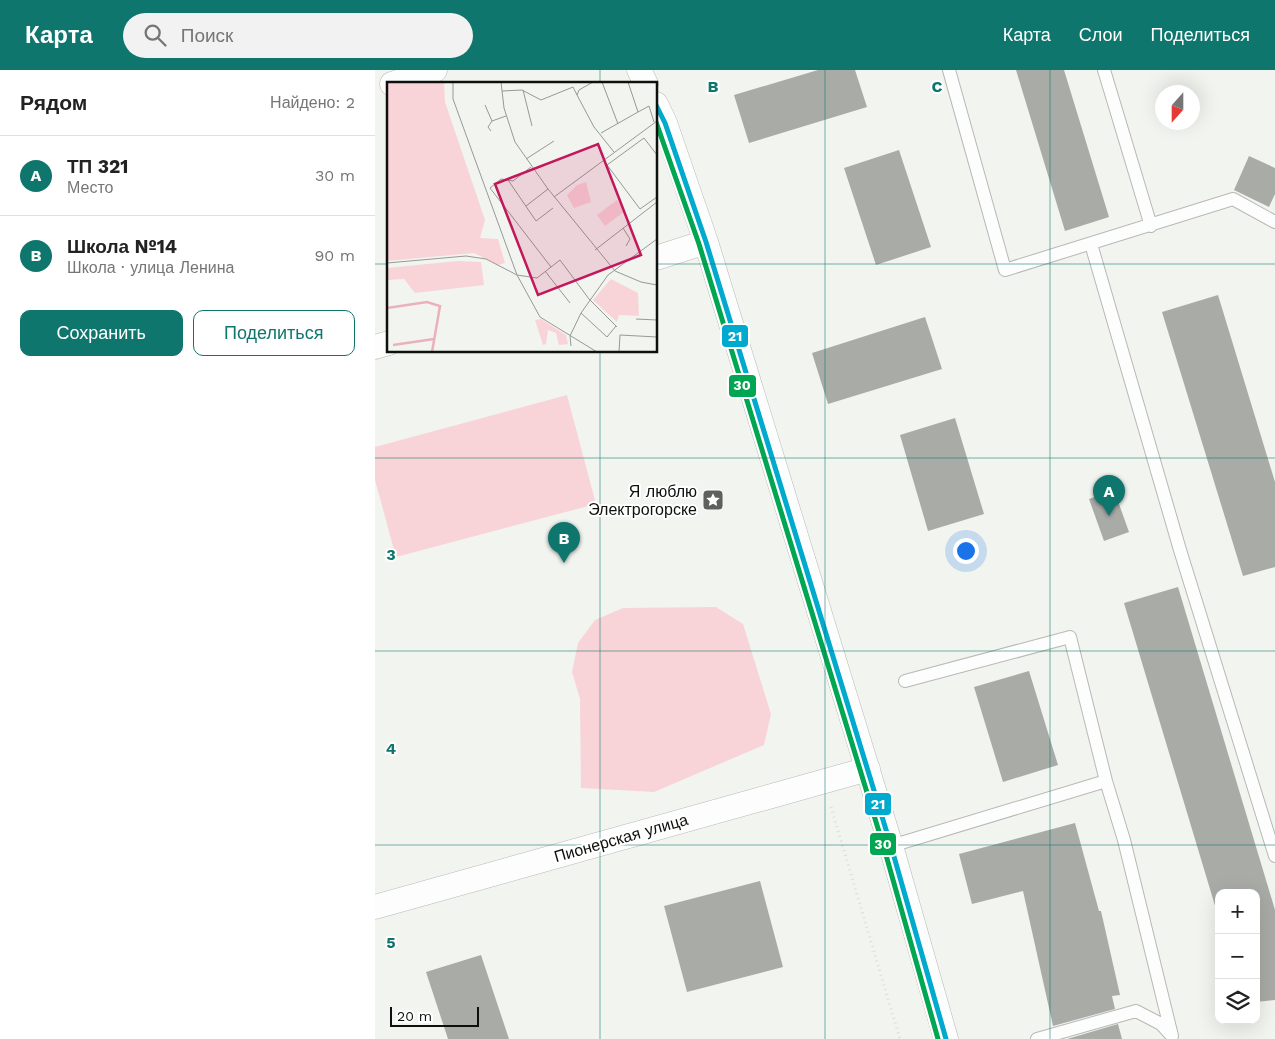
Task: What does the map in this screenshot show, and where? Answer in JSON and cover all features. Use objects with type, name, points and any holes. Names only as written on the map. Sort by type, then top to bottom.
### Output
[{"type":"street","points":[[397,82],[435,70]]},
{"type":"street","points":[[639,70],[645,82]]},
{"type":"street","points":[[375,89],[387,85]]},
{"type":"street","points":[[657,106],[665,123],[706,242],[891,846],[946,1039]]},
{"type":"street","points":[[657,258],[706,242]]},
{"type":"street","name":"Пионерская улица","points":[[375,907],[867,769]]},
{"type":"lane","points":[[949,70],[1005,270],[1233,199],[1275,222]]},
{"type":"lane","points":[[1104,70],[1151,226]]},
{"type":"lane","points":[[1091,244],[1180,550],[1275,856]]},
{"type":"lane","points":[[905,681],[1070,637],[1106,781],[1124,840],[1173,1037]]},
{"type":"lane","points":[[891,846],[1106,781]]},
{"type":"lane","points":[[1037,1039],[1136,1011],[1161,1024],[1173,1037]]},
{"type":"path","points":[[823,782],[901,1039]]},
{"type":"shaded area","points":[[567,395],[596,504],[396,557],[375,480],[375,447]]},
{"type":"shaded area","points":[[716,607],[743,624],[771,714],[764,745],[654,792],[581,788],[580,699],[572,672],[578,643],[595,620],[623,608]]},
{"type":"building","points":[[818,70],[855,70],[867,107],[749,143],[734,95]]},
{"type":"building","points":[[1016,70],[1064,70],[1109,217],[1065,231]]},
{"type":"building","points":[[899,150],[931,247],[876,265],[844,168]]},
{"type":"building","points":[[1249,156],[1275,168],[1275,194],[1269,207],[1234,190]]},
{"type":"building","points":[[1218,295],[1275,482],[1275,567],[1243,576],[1162,312]]},
{"type":"building","points":[[925,317],[942,369],[828,404],[812,353]]},
{"type":"building","points":[[955,418],[984,514],[928,531],[900,435]]},
{"type":"building","points":[[1114,490],[1129,532],[1104,541],[1089,499]]},
{"type":"building","points":[[1178,587],[1275,910],[1275,1000],[1260,1002],[1260,889],[1215,889],[1215,906],[1124,603]]},
{"type":"building","points":[[1029,671],[1058,765],[1003,782],[974,687]]},
{"type":"building","points":[[1075,823],[1099,911],[1101,911],[1120,995],[1112,996],[1115,1009],[1053,1026],[1023,891],[972,904],[959,854]]},
{"type":"building","points":[[760,881],[783,967],[687,992],[664,906]]},
{"type":"building","points":[[481,955],[509,1039],[448,1039],[426,972]]},
{"type":"building","points":[[1118,1024],[1122,1039],[1067,1039]]},
{"type":"transit line","name":"21","points":[[657,107],[665,123],[706,242],[891,846],[946,1039]]},
{"type":"transit line","name":"30","points":[[657,125],[699,244],[884,848],[938,1039]]},
{"type":"place","name":"Я люблю Электрогорске","points":[[713,500]]},
{"type":"place","name":"ТП 321","points":[[1109,516]]},
{"type":"place","name":"Школа №14","points":[[564,563]]}]
